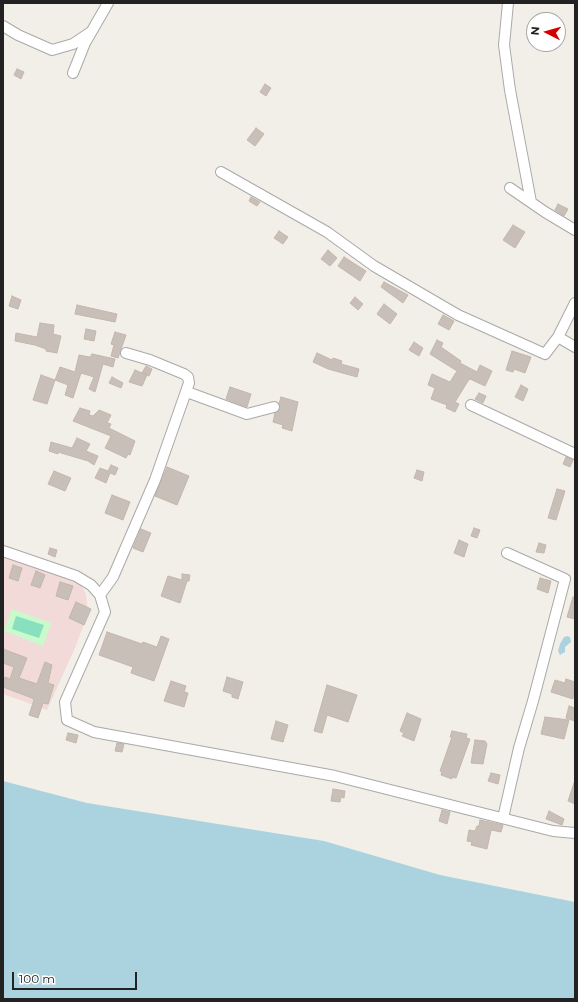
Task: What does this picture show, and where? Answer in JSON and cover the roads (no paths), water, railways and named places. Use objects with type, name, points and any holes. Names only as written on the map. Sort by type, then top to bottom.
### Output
[{"type":"street","points":[[73,73],[91,32],[108,3]]},
{"type":"street","points":[[508,3],[504,45],[510,90],[531,202]]},
{"type":"street","points":[[3,26],[18,35],[52,50],[73,44],[91,32]]},
{"type":"street","points":[[222,172],[327,232],[374,266],[458,315],[545,354],[558,337],[575,303]]},
{"type":"street","points":[[510,188],[575,230]]},
{"type":"street","points":[[558,337],[575,347]]},
{"type":"street","points":[[100,595],[113,577],[155,480],[189,383],[188,377],[184,374],[150,360],[126,353]]},
{"type":"street","points":[[187,392],[247,414],[274,407]]},
{"type":"street","points":[[471,405],[575,454]]},
{"type":"street","points":[[3,551],[76,576],[91,585],[100,595],[105,612],[64,702],[67,720],[94,732],[335,776],[553,830],[575,833]]},
{"type":"street","points":[[503,818],[519,748],[565,579],[507,553]]},
{"type":"water","points":[[564,637],[570,637],[571,642],[565,647],[565,652],[560,655],[558,651],[560,644]]},
{"type":"water","points":[[3,781],[87,803],[324,841],[440,875],[575,902],[575,999],[3,999]]}]
